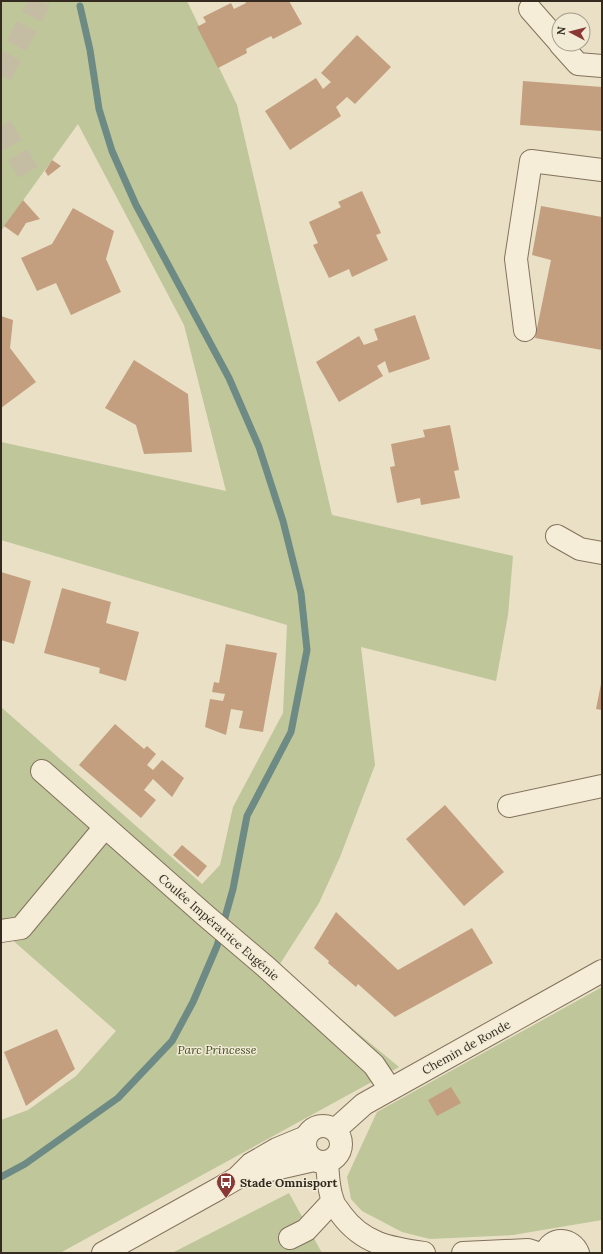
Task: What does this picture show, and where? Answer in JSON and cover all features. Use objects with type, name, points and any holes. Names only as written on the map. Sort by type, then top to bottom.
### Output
[{"type":"street","points":[[530,9],[551,33]]},
{"type":"street","points":[[568,52],[578,64],[602,66]]},
{"type":"street","points":[[525,330],[516,259],[531,161],[602,170]]},
{"type":"street","points":[[557,536],[580,549],[602,552]]},
{"type":"street","name":"Coulée Impératrice Eugénie","points":[[42,771],[266,967],[374,1065],[390,1089]]},
{"type":"street","points":[[509,806],[602,786]]},
{"type":"street","points":[[1,931],[21,928],[105,827]]},
{"type":"street","name":"Chemin de Ronde","points":[[335,1130],[364,1104],[602,971]]},
{"type":"street","points":[[237,1178],[320,1161],[333,1159],[341,1148],[339,1135],[335,1130],[324,1126],[319,1126],[309,1132],[305,1143],[306,1150],[309,1155],[320,1161],[328,1180],[333,1201],[348,1222],[361,1234],[377,1243],[397,1249],[424,1253]]},
{"type":"street","points":[[103,1253],[237,1178],[251,1164],[277,1149],[306,1137]]},
{"type":"street","points":[[290,1238],[306,1230],[333,1201]]},
{"type":"street","points":[[546,1253],[554,1242],[565,1241],[570,1243],[578,1253]]},
{"type":"street","points":[[463,1253],[528,1250],[537,1253]]},
{"type":"green space","name":"Parc Princesse","points":[[1,1],[187,1],[237,105],[332,515],[513,556],[508,615],[496,681],[361,647],[375,765],[340,857],[319,903],[278,967],[399,1067],[60,1253],[1,1253],[1,1120],[28,1110],[76,1076],[116,1031],[1,930],[1,707],[202,884],[220,865],[233,807],[283,713],[287,625],[1,540],[1,442],[226,491],[184,325],[78,124],[1,231]]},
{"type":"green space","points":[[602,987],[602,1220],[513,1235],[430,1239],[402,1232],[362,1211],[351,1199],[347,1177],[377,1112]]},
{"type":"green space","points":[[289,1193],[322,1253],[172,1253]]},
{"type":"building","points":[[245,1],[289,1],[302,24],[273,39],[271,36],[246,49],[247,53],[218,68],[197,27],[206,22],[203,17],[231,3],[234,9],[246,3]]},
{"type":"building","points":[[357,35],[391,67],[355,104],[347,97],[336,107],[341,116],[290,150],[265,111],[316,78],[323,89],[331,82],[321,73]]},
{"type":"building","points":[[523,81],[602,87],[602,131],[520,125]]},
{"type":"building","points":[[52,160],[61,166],[48,176],[45,171]]},
{"type":"building","points":[[362,191],[381,233],[376,235],[388,260],[352,277],[349,269],[329,278],[313,245],[318,243],[309,222],[341,207],[338,202]]},
{"type":"building","points":[[23,200],[40,219],[26,223],[18,236],[4,226]]},
{"type":"building","points":[[541,206],[602,217],[602,350],[535,338],[551,260],[532,255]]},
{"type":"building","points":[[73,208],[114,231],[106,259],[121,292],[71,315],[56,283],[37,291],[21,258],[52,244]]},
{"type":"building","points":[[415,315],[430,359],[389,373],[385,361],[377,366],[383,376],[339,402],[316,362],[359,336],[364,345],[378,340],[374,329]]},
{"type":"building","points":[[1,316],[13,320],[10,348],[36,382],[1,408]]},
{"type":"building","points":[[134,360],[188,394],[192,452],[144,454],[136,425],[105,408]]},
{"type":"building","points":[[450,425],[459,470],[454,471],[460,498],[421,505],[420,498],[397,503],[390,467],[395,466],[391,444],[425,437],[423,430]]},
{"type":"building","points":[[1,572],[31,581],[14,644],[1,640]]},
{"type":"building","points":[[62,588],[111,602],[106,623],[139,632],[126,681],[99,673],[100,668],[44,653]]},
{"type":"building","points":[[226,644],[277,653],[263,732],[239,728],[243,711],[231,709],[226,735],[205,727],[210,699],[223,701],[225,694],[212,692],[214,682],[219,683]]},
{"type":"building","points":[[602,684],[602,710],[596,709]]},
{"type":"building","points":[[115,724],[144,749],[147,746],[156,754],[147,765],[153,770],[162,760],[184,778],[172,797],[153,779],[144,790],[156,800],[141,818],[79,765]]},
{"type":"building","points":[[445,805],[504,872],[464,906],[406,839]]},
{"type":"building","points":[[182,845],[207,866],[198,877],[173,855]]},
{"type":"building","points":[[336,912],[398,970],[472,928],[493,963],[395,1017],[358,984],[356,987],[328,963],[329,961],[314,948]]},
{"type":"building","points":[[57,1029],[75,1069],[26,1106],[4,1052]]},
{"type":"building","points":[[451,1087],[461,1103],[437,1116],[428,1100]]},
{"type":"waterway","points":[[1,1177],[25,1164],[118,1098],[172,1041],[193,1002],[217,946],[233,889],[247,816],[291,732],[307,650],[301,593],[283,521],[259,447],[229,378],[136,205],[112,151],[99,109],[90,50],[80,6]]},
{"type":"tunnel","points":[[1,75],[40,1]]},
{"type":"tunnel","points":[[1,126],[28,172]]},
{"type":"place","name":"Stade Omnisport","points":[[226,1199]]}]
